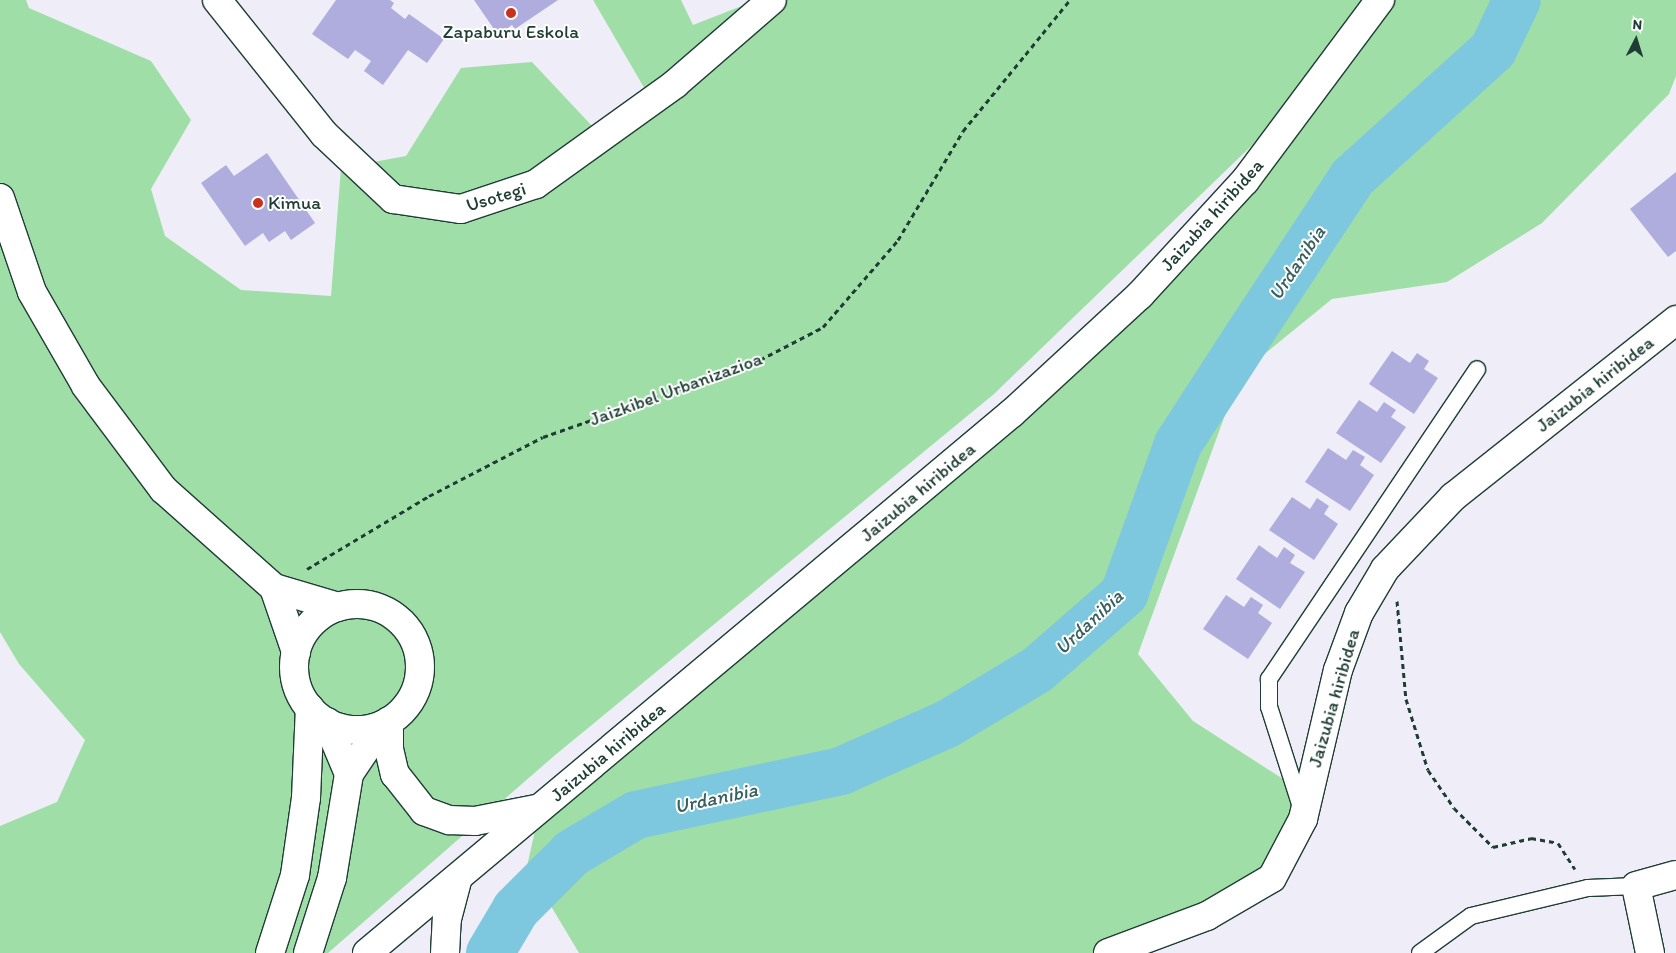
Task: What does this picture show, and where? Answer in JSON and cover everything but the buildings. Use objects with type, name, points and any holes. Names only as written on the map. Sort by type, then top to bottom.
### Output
[{"type":"street","name":"Usotegi","points":[[217,0],[324,134],[394,199],[461,209],[536,184],[675,84],[772,0]]},
{"type":"street","name":"Jaizubia hiribidea","points":[[367,953],[1012,413],[1140,295],[1246,181],[1380,0]]},
{"type":"street","points":[[0,198],[32,292],[86,386],[163,489],[274,588],[338,607]]},
{"type":"street","name":"Jaizubia hiribidea","points":[[1108,953],[1207,916],[1272,878],[1303,819],[1338,670],[1359,613],[1393,560],[1453,497],[1676,320]]},
{"type":"street","points":[[274,588],[296,652]]},
{"type":"street","points":[[308,953],[332,878],[349,774],[386,723],[406,707],[417,688],[420,666],[416,643],[403,623],[384,609],[361,604],[338,607],[319,616],[304,632],[296,652],[294,672],[349,774]]},
{"type":"street","points":[[318,715],[345,728],[386,723]]},
{"type":"street","points":[[270,953],[295,874],[318,715]]},
{"type":"street","points":[[386,723],[388,749],[395,774],[424,811],[449,820],[476,821],[540,809]]},
{"type":"street","points":[[1650,953],[1636,886],[1676,875]]},
{"type":"street","points":[[445,953],[447,919],[458,877]]},
{"type":"lane","points":[[1303,819],[1298,788],[1269,707],[1268,679],[1477,369]]},
{"type":"lane","points":[[1420,953],[1471,916],[1588,888],[1636,886]]},
{"type":"path","name":"Jaizkibel Urbanizazioa","points":[[274,588],[429,496],[543,437],[752,364],[823,328],[898,240],[964,131],[1070,0]]},
{"type":"path","points":[[1393,560],[1406,699],[1428,770],[1454,808],[1493,847],[1531,838],[1558,843],[1588,888]]},
{"type":"green space","points":[[0,0],[26,0],[29,8],[151,61],[191,120],[151,189],[165,236],[241,290],[331,296],[341,168],[406,156],[461,68],[532,62],[608,143],[646,91],[593,0],[681,0],[693,25],[757,0],[1676,0],[1676,76],[1669,94],[1542,223],[1447,282],[1332,299],[1240,374],[1138,654],[1193,721],[1297,788],[1303,819],[1272,878],[1108,953],[579,953],[527,866],[540,809],[1140,295],[1329,71],[994,394],[554,756],[328,953],[0,953],[0,826],[57,802],[85,740],[19,664],[0,632]]},
{"type":"waterway","name":"Urdanibia","points":[[490,953],[516,909],[572,853],[636,815],[841,771],[947,724],[1037,670],[1124,594],[1178,444],[1353,177],[1493,50],[1517,0]]},
{"type":"place","name":"Zapaburu Eskola","points":[[511,13]]},
{"type":"place","name":"Kimua","points":[[258,203]]}]
